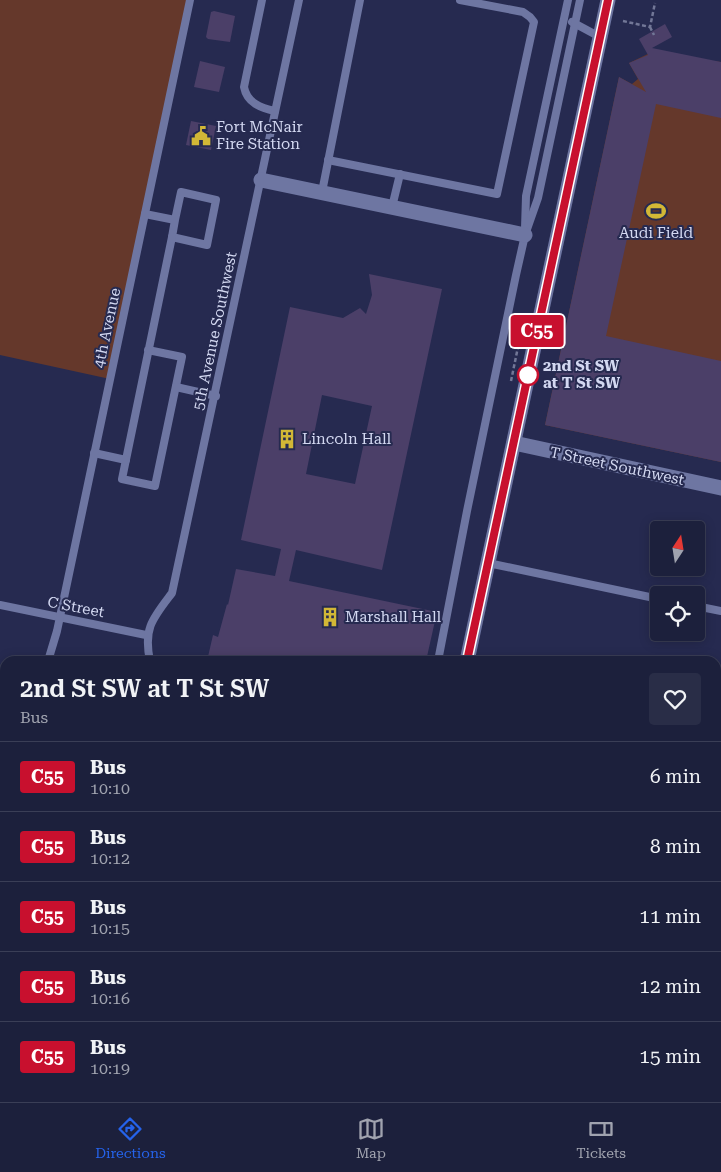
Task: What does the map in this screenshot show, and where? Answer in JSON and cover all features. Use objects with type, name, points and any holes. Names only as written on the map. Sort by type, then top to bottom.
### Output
[{"type":"street","points":[[468,656],[608,0]]},
{"type":"street","points":[[261,180],[525,235]]},
{"type":"street","name":"T Street Southwest","points":[[514,443],[721,488]]},
{"type":"lane","name":"4th Avenue","points":[[49,656],[60,617],[190,0]]},
{"type":"lane","points":[[262,0],[244,87],[250,100],[262,108],[275,111]]},
{"type":"lane","name":"5th Avenue Southwest","points":[[146,635],[157,614],[172,593],[216,396],[299,0]]},
{"type":"lane","points":[[322,192],[360,0]]},
{"type":"lane","points":[[328,160],[497,194],[534,22],[530,16],[523,12],[460,0]]},
{"type":"lane","points":[[562,0],[565,15],[574,24],[600,37]]},
{"type":"lane","points":[[525,235],[526,196],[568,0]]},
{"type":"lane","points":[[439,656],[461,540],[525,235],[538,198],[580,0]]},
{"type":"lane","points":[[392,207],[400,174]]},
{"type":"lane","points":[[148,350],[182,357],[155,486],[122,479],[148,350],[172,237],[175,220],[181,192],[216,200],[207,245],[172,237]]},
{"type":"lane","points":[[145,214],[175,220]]},
{"type":"lane","points":[[176,387],[216,396]]},
{"type":"lane","points":[[94,453],[126,460]]},
{"type":"lane","points":[[488,563],[650,597]]},
{"type":"lane","name":"C Street","points":[[0,605],[146,635]]},
{"type":"lane","points":[[705,608],[721,612]]},
{"type":"lane","points":[[146,635],[149,656]]},
{"type":"path","points":[[654,35],[650,27],[655,3]]},
{"type":"path","points":[[623,21],[650,27]]},
{"type":"shaded area","points":[[0,0],[190,0],[110,379],[0,355]]},
{"type":"shaded area","name":"Audi Field","points":[[648,54],[721,62],[721,462],[545,425],[619,77],[632,84],[638,79],[629,63]]},
{"type":"building","points":[[211,12],[235,16],[230,42],[208,39],[206,37]]},
{"type":"building","points":[[665,24],[672,37],[652,48],[721,62],[721,118],[656,104],[606,336],[721,361],[721,462],[545,425],[619,77],[646,92],[629,63],[648,55],[639,39]]},
{"type":"building","points":[[200,61],[225,67],[219,92],[194,87]]},
{"type":"building","name":"Fort McNair Fire Station","points":[[191,121],[216,126],[211,150],[186,145]]},
{"type":"building","name":"Lincoln Hall","points":[[369,274],[442,289],[382,570],[296,550],[289,581],[437,612],[427,656],[208,656],[213,635],[218,637],[236,569],[275,576],[281,549],[241,540],[290,307],[343,318],[360,308],[366,314],[372,295]],"holes":[[[322,395],[372,406],[355,484],[306,474]]]},
{"type":"bus line","name":"C55","points":[[468,656],[608,0]]},
{"type":"place","name":"Fort McNair Fire Station","points":[[201,136]]},
{"type":"place","name":"Audi Field","points":[[656,211]]},
{"type":"place","name":"2nd St SW at T St SW","points":[[528,375]]},
{"type":"place","name":"Lincoln Hall","points":[[287,439]]},
{"type":"place","name":"Marshall Hall","points":[[330,617]]}]
